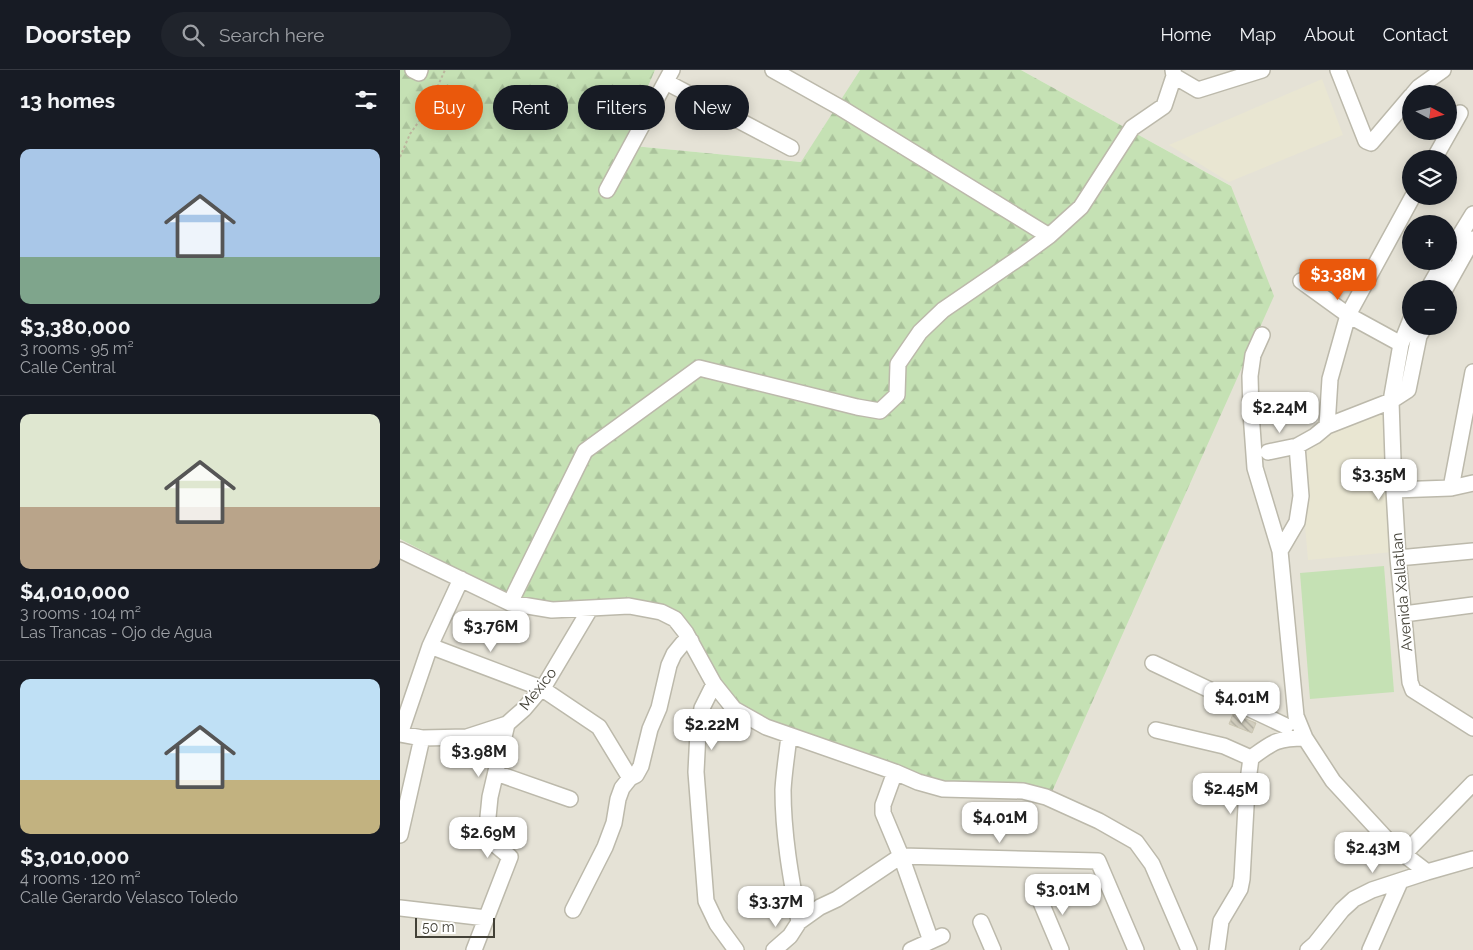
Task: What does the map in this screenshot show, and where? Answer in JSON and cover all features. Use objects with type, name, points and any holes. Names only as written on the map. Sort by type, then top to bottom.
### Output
[{"type":"street","points":[[413,70],[419,73],[420,70]]},
{"type":"street","points":[[773,70],[841,108],[1049,236]]},
{"type":"street","points":[[510,603],[585,451],[699,368],[880,411],[897,395],[898,364],[920,332],[943,310],[1049,236],[1081,207],[1132,128],[1164,106],[1173,73],[1198,90],[1262,70]]},
{"type":"street","points":[[1338,70],[1366,141],[1371,143],[1402,107]]},
{"type":"street","points":[[1422,85],[1443,70]]},
{"type":"street","points":[[607,190],[669,76],[791,148]]},
{"type":"street","points":[[1439,150],[1460,112]]},
{"type":"street","points":[[1327,426],[1330,379],[1348,315],[1408,205]]},
{"type":"street","points":[[1457,240],[1473,214]]},
{"type":"street","points":[[1451,280],[1473,239]]},
{"type":"street","points":[[1301,281],[1348,315],[1401,344]]},
{"type":"street","points":[[1217,950],[1221,921],[1240,889],[1242,879],[1247,788],[1251,758],[1275,741],[1291,721],[1280,551],[1255,468],[1251,422],[1250,376],[1253,355],[1262,335]]},
{"type":"street","name":"Avenida Xallatlan","points":[[1409,335],[1401,344],[1391,400],[1398,558],[1410,682],[1413,690],[1473,728]]},
{"type":"street","points":[[1268,452],[1297,446],[1315,436],[1327,426],[1391,400],[1408,390],[1415,335]]},
{"type":"street","points":[[1451,488],[1473,372]]},
{"type":"street","points":[[1280,551],[1297,522],[1301,496],[1297,446]]},
{"type":"street","points":[[1394,490],[1451,488],[1473,483]]},
{"type":"street","points":[[400,550],[510,603],[552,610],[630,606],[661,612],[675,619],[690,641],[714,684],[734,709],[766,727],[895,772],[918,782],[943,789],[1023,791],[1046,797],[1099,821],[1136,842],[1152,864],[1189,950]]},
{"type":"street","points":[[1398,558],[1473,551]]},
{"type":"street","points":[[400,734],[430,646],[461,579]]},
{"type":"street","points":[[1404,614],[1473,605]]},
{"type":"street","name":"México","points":[[400,734],[422,738],[467,737],[507,724],[524,709],[541,688],[590,609]]},
{"type":"street","points":[[573,910],[605,847],[614,822],[620,794],[630,778],[636,775],[641,766],[650,729],[659,708],[669,665],[674,654],[683,643],[690,641]]},
{"type":"street","points":[[430,646],[541,688],[598,728],[630,778]]},
{"type":"street","points":[[1153,663],[1291,721],[1305,738],[1333,781],[1393,846],[1427,872]]},
{"type":"street","points":[[714,684],[702,708],[698,732],[696,772],[706,901],[717,924],[736,950]]},
{"type":"street","points":[[474,950],[510,857],[486,837],[490,797],[507,724]]},
{"type":"street","points":[[1156,730],[1224,746],[1251,758]]},
{"type":"street","points":[[789,736],[783,789],[784,822],[788,863],[798,922]]},
{"type":"street","points":[[400,835],[422,738]]},
{"type":"street","points":[[1275,741],[1305,738]]},
{"type":"street","points":[[895,772],[883,805],[883,813],[936,939],[911,950]]},
{"type":"street","points":[[496,773],[570,799]]},
{"type":"street","points":[[1404,854],[1473,783]]},
{"type":"street","points":[[774,950],[790,936],[798,922],[820,907],[837,899],[901,856],[1098,861],[1136,950]]},
{"type":"street","points":[[1308,950],[1342,910],[1354,899],[1372,890],[1473,859]]},
{"type":"street","points":[[1370,950],[1400,882]]},
{"type":"street","points":[[1037,893],[1061,950]]},
{"type":"street","points":[[400,908],[486,918]]},
{"type":"street","points":[[981,922],[993,950]]},
{"type":"path","points":[[400,157],[410,134],[427,110],[445,70]]},
{"type":"shaded area","points":[[655,70],[860,70],[802,162],[623,145],[629,130],[665,130],[665,85],[649,85]]},
{"type":"shaded area","points":[[1021,70],[1473,70],[1473,950],[400,950],[400,539],[519,601],[634,609],[684,632],[1231,186]]},
{"type":"shaded area","points":[[1322,79],[1343,135],[1229,182],[1169,145]]},
{"type":"shaded area","points":[[1386,408],[1393,552],[1308,560],[1303,502],[1303,462],[1310,444],[1324,431]]},
{"type":"green space","points":[[400,70],[655,70],[649,85],[578,85],[578,130],[629,130],[623,145],[801,162],[860,70],[1021,70],[1231,186],[1274,296],[1051,794],[931,790],[739,712],[684,632],[634,609],[519,601],[400,539]]},
{"type":"green space","points":[[1384,566],[1394,692],[1310,699],[1300,573]]},
{"type":"building","points":[[1233,714],[1256,723],[1252,733],[1229,724]]}]
